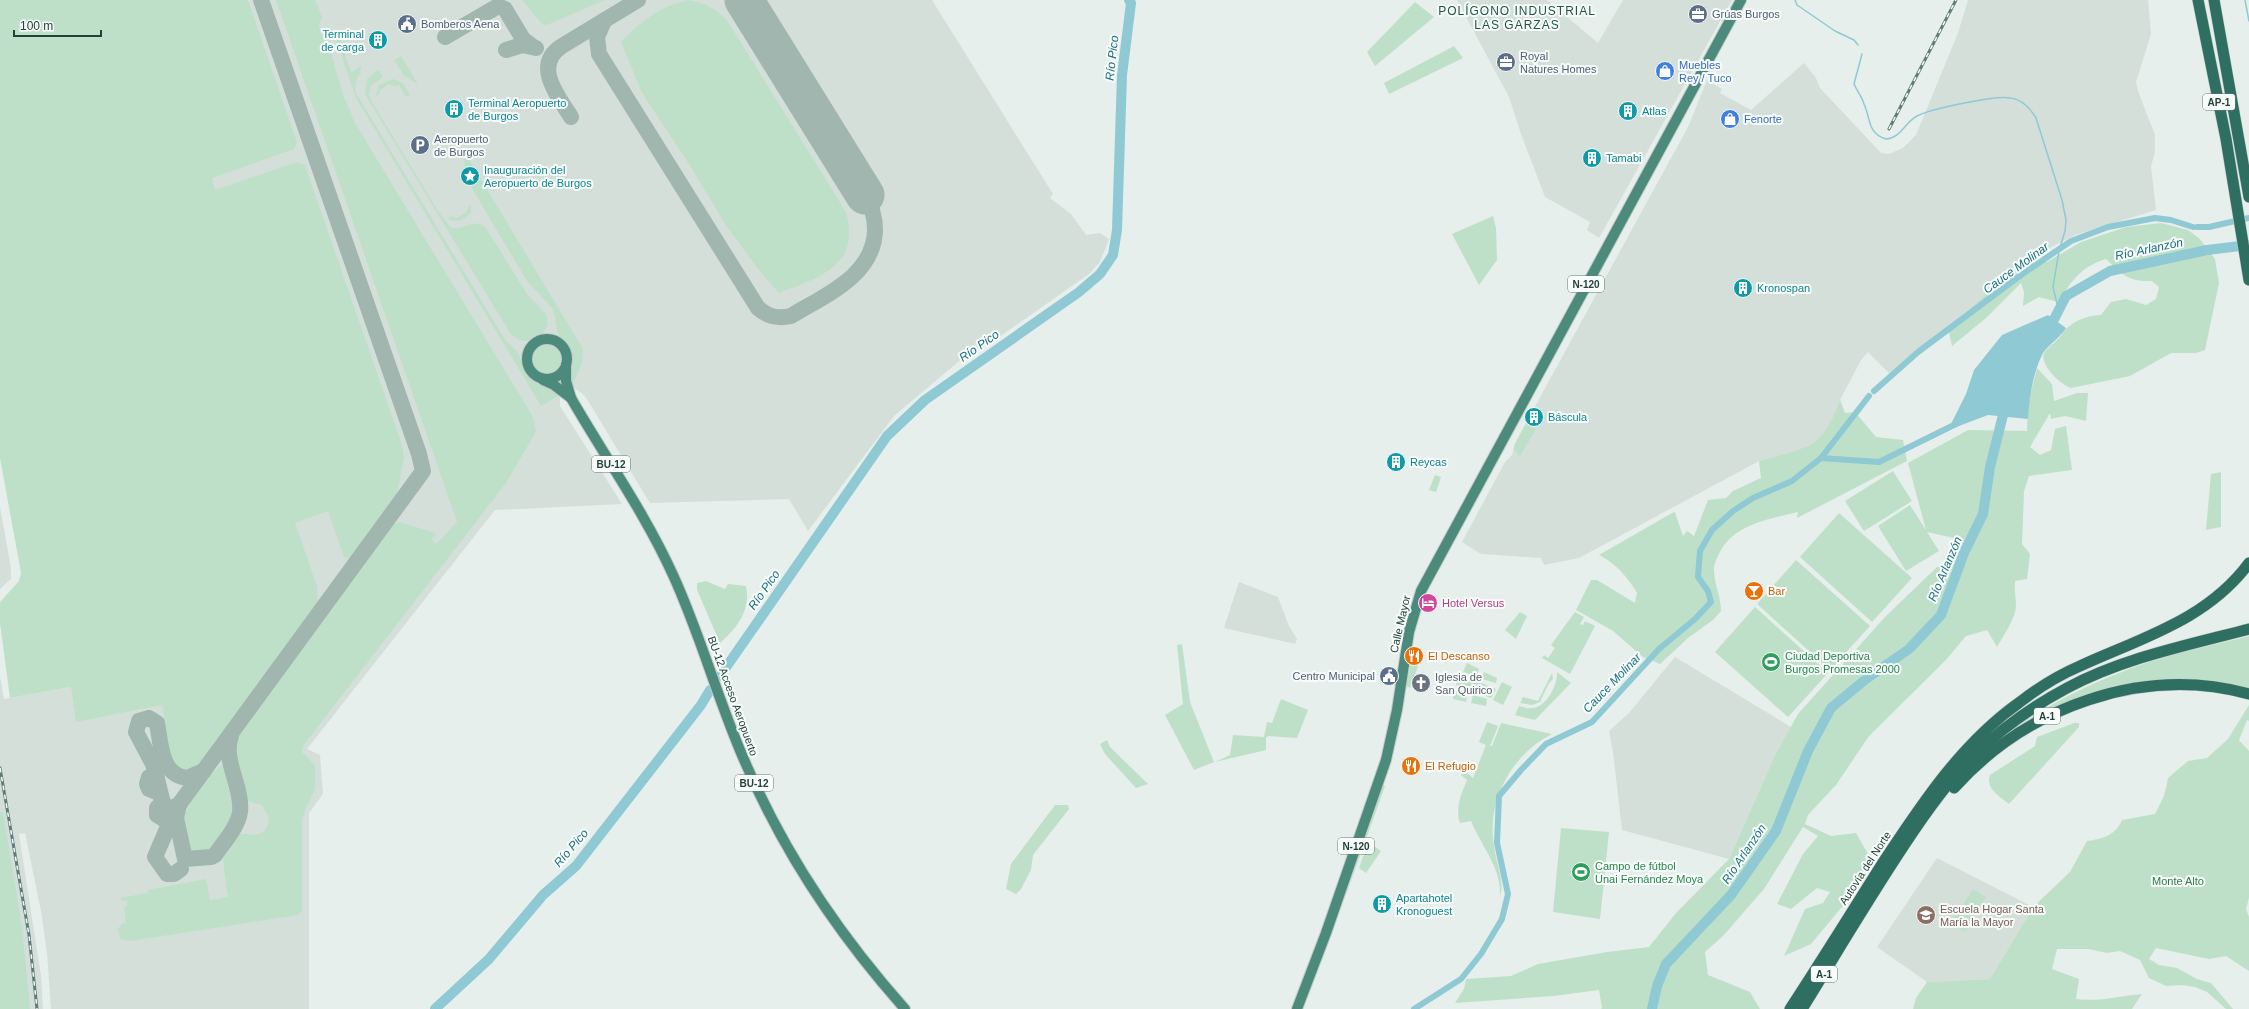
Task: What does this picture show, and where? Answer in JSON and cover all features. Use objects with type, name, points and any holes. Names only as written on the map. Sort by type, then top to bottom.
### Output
[{"type":"highway","name":"Calle Mayor","points":[[1326,933],[1386,760],[1413,614],[1417,600],[1432,568],[1741,0]]},
{"type":"highway","name":"AP-1","points":[[2198,0],[2237,204],[2249,280]]},
{"type":"highway","name":"AP-1","points":[[2214,0],[2249,197]]},
{"type":"highway","name":"BU-12","points":[[541,380],[531,373],[526,362],[529,349],[536,342],[548,339],[559,343],[566,353],[566,365]]},
{"type":"highway","points":[[541,380],[548,380],[560,376],[566,365]]},
{"type":"highway","name":"BU-12 Acceso Aeropuerto","points":[[566,365],[566,381],[571,398],[663,553],[695,628],[738,746],[780,835],[816,895],[838,926],[865,963],[905,1009]]},
{"type":"highway","name":"BU-12 Acceso Aeropuerto","points":[[541,380],[554,385],[571,398]]},
{"type":"highway","points":[[1969,747],[2009,710],[2044,686],[2077,667],[2174,626],[2200,610],[2223,592],[2249,563]]},
{"type":"highway","name":"A-1","points":[[1969,747],[2000,722],[2040,695],[2092,668],[2159,646],[2249,622]]},
{"type":"highway","points":[[1845,940],[1892,863],[1949,782],[1976,752],[2002,730],[2062,691],[2114,667],[2249,629]]},
{"type":"highway","name":"A-1","points":[[1802,1009],[1845,940],[1914,836],[1945,798],[1988,755],[2030,726],[2072,706],[2102,695],[2138,688],[2202,686],[2249,694]]},
{"type":"highway","name":"Autovía del Norte","points":[[1790,1009],[1910,822],[1936,785],[1969,747]]},
{"type":"highway","name":"N-120","points":[[1297,1009],[1326,933]]},
{"type":"highway","name":"N-120","points":[[1304,1009],[1324,947],[1326,933]]},
{"type":"shaded area","name":"Aeropuerto de Burgos","points":[[143,0],[932,0],[1053,194],[1050,198],[1071,214],[1086,235],[1100,233],[1109,239],[1100,262],[1089,274],[1002,335],[964,357],[894,416],[808,531],[789,499],[650,503],[585,396],[572,386],[560,395],[560,406],[622,504],[495,510],[307,749],[320,755],[323,794],[309,813],[309,1009],[51,1009],[47,953],[41,911],[25,833],[19,834],[41,976],[43,1009],[0,1009],[0,676],[4,699],[71,687]]},
{"type":"shaded area","points":[[1457,0],[1547,0],[1598,43],[1623,0],[1732,0],[1599,238],[1587,230],[1590,222],[1545,197],[1521,134],[1509,97]]},
{"type":"shaded area","points":[[1968,0],[2148,0],[2151,34],[2136,82],[2155,135],[2155,151],[2151,167],[2156,210],[2075,235],[2022,262],[1948,328],[1889,373],[1868,352],[1861,360],[1840,400],[1832,423],[1823,436],[1805,448],[1759,461],[1579,558],[1544,565],[1541,558],[1481,554],[1462,542],[1505,462],[1512,455],[1515,443],[1688,127],[1707,80],[1722,89],[1720,93],[1751,110],[1804,63],[1816,78],[1820,88],[1881,153],[1889,154],[1903,148],[1916,135],[1958,33]]},
{"type":"shaded area","points":[[0,507],[11,568],[11,579],[0,589]]},
{"type":"shaded area","points":[[1239,582],[1278,597],[1289,626],[1297,639],[1295,644],[1224,628]]},
{"type":"shaded area","points":[[1675,657],[1791,727],[1775,755],[1729,859],[1622,830],[1613,752],[1609,731],[1629,713]]},
{"type":"shaded area","points":[[1937,858],[2033,907],[1990,979],[1927,982],[1877,947]]},
{"type":"green space","points":[[0,0],[248,0],[297,142],[294,149],[212,178],[215,190],[297,162],[305,165],[402,445],[404,458],[396,500],[353,559],[344,557],[328,511],[295,523],[317,586],[318,606],[200,765],[188,771],[180,767],[171,753],[162,705],[76,722],[71,687],[10,698],[0,623],[0,602],[19,581],[21,573],[0,458]]},
{"type":"green space","points":[[276,0],[315,0],[322,17],[319,24],[320,32],[329,47],[344,97],[355,123],[533,417],[536,430],[506,483],[303,746],[302,752],[315,765],[315,785],[302,821],[302,911],[298,915],[131,941],[120,939],[118,928],[121,924],[126,923],[124,907],[127,906],[127,900],[121,901],[121,898],[147,893],[148,890],[206,879],[210,900],[228,897],[222,854],[237,834],[261,834],[267,826],[269,818],[262,805],[247,801],[244,798],[234,746],[237,739],[395,523],[400,522],[435,533],[436,535],[432,539],[436,544],[457,522]]},
{"type":"green space","points":[[522,0],[605,0],[547,25],[542,24]]},
{"type":"green space","points":[[688,0],[709,7],[718,12],[727,20],[846,212],[849,230],[848,245],[842,257],[834,266],[823,274],[779,293],[762,274],[727,227],[691,167],[642,93],[621,42],[636,27],[652,15],[668,6]]},
{"type":"green space","points":[[1415,2],[1434,17],[1375,66],[1367,52]]},
{"type":"green space","points":[[340,39],[351,72],[361,66],[355,88],[356,93],[505,340],[518,353],[527,375],[532,380],[547,385],[560,395],[541,406],[356,98],[336,40]]},
{"type":"green space","points":[[1454,46],[1463,58],[1389,94],[1384,83]]},
{"type":"green space","points":[[401,56],[418,84],[404,76],[394,60]]},
{"type":"green space","points":[[378,70],[383,77],[371,86],[369,95],[372,102],[438,211],[450,227],[460,228],[478,223],[486,228],[527,294],[546,314],[548,324],[545,330],[537,338],[526,341],[515,337],[510,333],[365,94],[367,79]]},
{"type":"green space","points":[[393,79],[403,83],[410,95],[406,97],[399,85],[395,87],[389,84],[380,90],[379,95],[375,97],[379,85]]},
{"type":"green space","points":[[464,151],[583,349],[582,363],[572,386],[569,376],[570,353],[558,334],[553,309],[527,281],[467,180],[470,178],[465,168]]},
{"type":"green space","points":[[471,204],[471,212],[464,219],[455,221],[448,219],[451,216],[457,218],[466,212]]},
{"type":"green space","points":[[1493,216],[1496,228],[1497,260],[1479,285],[1452,234]]},
{"type":"green space","points":[[2161,223],[2188,230],[2199,238],[2215,259],[2219,283],[2205,350],[2196,353],[2171,353],[2130,376],[2071,388],[2057,379],[2048,369],[2043,358],[2044,353],[2066,329],[2079,320],[2101,315],[2111,302],[2126,299],[2146,305],[2156,299],[2159,287],[2152,281],[2131,279],[2106,259],[2097,262],[2083,271],[2072,281],[2058,302],[2039,297],[2023,306],[2024,292],[2021,283],[1986,318],[1952,346],[1948,328],[2022,262],[2047,262],[2081,242],[2126,227]]},
{"type":"green space","points":[[547,342],[559,347],[564,359],[559,371],[547,376],[535,371],[530,359],[535,347]]},
{"type":"green space","points":[[2037,368],[2052,384],[2054,401],[2077,393],[2088,393],[2086,421],[2065,416],[2051,419],[2050,413],[2030,447],[2040,455],[2051,450],[2055,429],[2066,426],[2072,470],[2029,476],[2024,491],[2022,544],[2030,554],[2027,579],[2015,581],[2016,606],[2012,621],[1997,647],[1987,630],[1966,636],[1945,661],[1869,736],[1836,785],[1808,815],[1805,824],[1831,836],[1856,833],[1868,854],[1867,877],[1811,944],[1784,956],[1805,909],[1823,903],[1830,892],[1817,888],[1791,909],[1777,904],[1803,854],[1818,836],[1803,827],[1764,889],[1723,936],[1705,952],[1708,975],[1750,992],[1760,1009],[1601,1009],[1599,990],[1554,996],[1455,1003],[1464,989],[1466,979],[1511,976],[1538,964],[1607,952],[1649,947],[1676,913],[1729,859],[1775,755],[1798,714],[1885,617],[1936,568],[1953,558],[1954,538],[1927,532],[1939,551],[1906,571],[1878,526],[1910,505],[1926,530],[1908,463],[1968,430],[2027,431],[2028,403]]},
{"type":"green space","points":[[1840,400],[1845,413],[1855,412],[1876,437],[1903,440],[1907,461],[1797,518],[1798,512],[1776,517],[1754,524],[1734,535],[1720,552],[1714,567],[1714,575],[1721,611],[1713,620],[1688,638],[1660,664],[1643,657],[1613,631],[1576,610],[1591,580],[1597,580],[1635,603],[1637,593],[1629,581],[1616,566],[1599,555],[1675,512],[1683,536],[1687,531],[1694,536],[1708,500],[1726,498],[1733,491],[1761,478],[1759,461],[1800,449],[1810,445],[1818,439],[1826,430]]},
{"type":"green space","points":[[1525,425],[1536,429],[1520,456],[1514,450],[1514,447]]},
{"type":"green space","points":[[1893,471],[1912,501],[1864,531],[1845,501]]},
{"type":"green space","points":[[2221,472],[2221,527],[2206,530],[2211,474]]},
{"type":"green space","points":[[1435,475],[1441,477],[1436,492],[1429,490]]},
{"type":"green space","name":"Ciudad Deportiva Burgos Promesas 2000","points":[[1839,513],[1912,578],[1872,622],[1800,557]]},
{"type":"green space","name":"Ciudad Deportiva Burgos Promesas 2000","points":[[1796,560],[1870,626],[1830,670],[1757,604]]},
{"type":"green space","points":[[706,581],[725,589],[728,584],[746,586],[746,603],[741,618],[732,631],[720,643],[697,590],[697,583]]},
{"type":"green space","name":"Ciudad Deportiva Burgos Promesas 2000","points":[[1755,607],[1828,673],[1788,717],[1715,652]]},
{"type":"green space","points":[[1520,612],[1527,616],[1516,639],[1505,630]]},
{"type":"green space","points":[[1575,612],[1584,617],[1580,624],[1583,625],[1585,621],[1595,626],[1570,674],[1542,658],[1544,655],[1548,658],[1555,648],[1551,645]]},
{"type":"green space","points":[[2249,636],[2249,689],[2228,684],[2146,684],[2014,732],[2014,729],[2056,702],[2116,674],[2160,658]]},
{"type":"green space","points":[[1182,644],[1190,702],[1214,762],[1194,770],[1165,715],[1183,704],[1177,645]]},
{"type":"green space","points":[[1411,663],[1418,666],[1410,688],[1406,686]]},
{"type":"green space","points":[[1467,663],[1479,669],[1477,676],[1463,672]]},
{"type":"green space","points":[[1484,672],[1497,678],[1496,683],[1482,679]]},
{"type":"green space","points":[[1557,672],[1571,683],[1535,720],[1515,715],[1519,706],[1529,708],[1537,707],[1546,700],[1553,689]]},
{"type":"green space","points":[[1552,673],[1553,679],[1549,683],[1540,702],[1532,705],[1520,703],[1523,697],[1538,701]]},
{"type":"green space","points":[[1460,674],[1496,689],[1491,698],[1456,685]]},
{"type":"green space","points":[[1502,682],[1512,687],[1503,705],[1493,700]]},
{"type":"green space","points":[[1455,689],[1468,693],[1466,702],[1453,699]]},
{"type":"green space","points":[[1473,695],[1487,699],[1486,706],[1471,703]]},
{"type":"green space","points":[[1281,699],[1308,710],[1297,738],[1268,736],[1266,738],[1266,750],[1215,762],[1230,755],[1233,735],[1264,737],[1267,722],[1272,723]]},
{"type":"green space","name":"Monte Alto","points":[[2249,705],[2249,721],[2247,720],[2239,740],[2249,751],[2249,898],[2246,909],[2249,917],[2249,971],[2226,956],[2209,959],[2156,948],[2149,959],[2159,965],[2177,968],[2197,979],[2211,983],[2233,1009],[2226,1009],[2207,992],[2195,987],[2182,985],[2166,986],[2149,978],[2140,960],[2120,951],[2107,953],[2088,949],[2057,949],[2052,969],[2079,979],[2076,999],[2100,999],[2142,994],[2132,1009],[1913,1009],[1916,998],[1927,982],[1990,979],[2033,907],[2070,872],[2087,841],[2098,839],[2113,833],[2122,820],[2155,814],[2164,796],[2168,778],[2188,761],[2207,758],[2228,739]]},
{"type":"green space","points":[[1487,722],[1498,726],[1490,746],[1492,746],[1501,723],[1552,734],[1538,743],[1514,766],[1498,796],[1494,812],[1493,829],[1494,846],[1501,878],[1500,897],[1498,876],[1490,858],[1471,821],[1460,823],[1458,812],[1458,806],[1467,780],[1461,775],[1463,770],[1473,778],[1486,745],[1479,742]]},
{"type":"green space","points":[[2074,723],[2079,723],[2079,727],[2009,804],[1994,792],[1991,788],[1989,780],[1990,775],[2035,746],[2037,737]]},
{"type":"green space","points":[[1107,740],[1110,747],[1148,784],[1136,788],[1105,754],[1100,744]]},
{"type":"green space","points":[[222,765],[228,769],[234,814],[212,849],[195,852],[188,847],[183,822],[184,816],[187,808],[204,782]]},
{"type":"green space","points":[[1383,786],[1385,786],[1340,912]]},
{"type":"green space","points":[[1055,805],[1068,805],[1069,809],[1033,855],[1031,870],[1021,889],[1016,894],[1006,889],[1011,864]]},
{"type":"green space","points":[[0,812],[3,812],[22,926],[30,1009],[0,1009]]},
{"type":"green space","name":"Campo de fútbol Unai Fernández Moya","points":[[1561,828],[1609,832],[1600,919],[1553,912]]},
{"type":"green space","points":[[1368,842],[1381,851],[1366,873],[1359,868]]},
{"type":"green space","points":[[1973,889],[1986,897],[1968,923],[1956,915]]},
{"type":"green space","points":[[1954,915],[1969,925],[1965,932],[1950,922]]},
{"type":"water","points":[[2048,315],[2066,328],[2061,335],[2045,350],[2040,360],[2032,385],[2028,419],[1988,415],[1951,429],[1951,424],[1966,394],[1974,370],[2002,335]]},
{"type":"waterway","name":"Río Pico","points":[[720,676],[887,436],[925,400],[1079,292],[1100,274],[1113,255],[1117,230],[1122,75],[1131,3],[1129,0]]},
{"type":"waterway","points":[[1795,0],[1797,5],[1835,31],[1854,40],[1858,45]]},
{"type":"waterway","points":[[2245,0],[2249,21]]},
{"type":"waterway","points":[[1862,54],[1854,84],[1863,101],[1870,125],[1876,133],[1886,139],[1895,136],[1917,116],[1963,103],[2010,98],[2022,102],[2031,111],[2036,118],[2062,200],[2066,220],[2053,287],[2059,312]]},
{"type":"waterway","name":"Cauce Molinar","points":[[1874,391],[1918,352],[2021,275],[2071,241],[2108,227],[2155,218],[2171,220],[2193,227]]},
{"type":"waterway","name":"Cauce Molinar","points":[[2197,227],[2209,227],[2249,218]]},
{"type":"waterway","name":"Río Arlanzón","points":[[2048,331],[2066,296],[2110,271],[2207,250],[2249,245]]},
{"type":"waterway","name":"Cauce Molinar","points":[[1414,1009],[1461,979],[1481,954],[1502,919],[1508,894],[1497,843],[1499,796],[1546,744],[1592,722],[1659,649],[1695,619],[1711,602],[1708,591],[1698,577],[1700,551],[1712,530],[1733,511],[1753,498],[1792,481],[1821,458],[1869,396]]},
{"type":"waterway","name":"Río Arlanzón","points":[[1652,1009],[1657,986],[1666,964],[1731,895],[1776,831],[1808,751],[1831,708],[1866,679],[1909,649],[1941,615],[1964,553],[1983,514],[1990,467],[2006,403]]},
{"type":"waterway","points":[[1821,458],[1879,462],[1958,423]]},
{"type":"waterway","name":"Río Pico","points":[[435,1009],[489,959],[543,895],[576,866],[701,705],[710,690]]},
{"type":"taxiway","points":[[181,869],[174,874],[167,874],[155,857],[175,810],[423,471],[419,454],[261,0]]},
{"type":"taxiway","points":[[571,117],[550,81],[548,71],[549,62],[553,54],[562,46],[638,0]]},
{"type":"taxiway","points":[[743,0],[747,4]]},
{"type":"taxiway","points":[[445,37],[498,6],[505,9],[523,39],[532,46]]},
{"type":"taxiway","points":[[604,21],[597,37],[599,54],[758,308],[762,311],[773,316],[791,316],[832,292],[857,272],[866,260],[872,246],[875,230],[873,212],[865,195]]},
{"type":"taxiway","points":[[506,50],[522,45],[536,48]]},
{"type":"taxiway","points":[[180,804],[170,809],[163,803],[153,764],[136,732],[139,721],[149,718],[157,723],[164,758],[167,765],[178,776],[187,778],[204,771]]},
{"type":"taxiway","points":[[178,809],[176,818],[185,859],[211,857],[215,855],[230,835],[239,818],[240,812],[239,793],[229,754],[231,736]]},
{"type":"taxiway","points":[[156,792],[149,789],[147,784],[149,777],[156,774],[162,803],[157,808],[157,815],[165,820],[170,817],[175,810]]},
{"type":"runway","points":[[744,0],[865,195]]},
{"type":"railway","points":[[1889,129],[1956,0]]},
{"type":"railway","points":[[0,768],[29,935],[37,1009]]},
{"type":"place","name":"Grúas Burgos","points":[[1698,14]]},
{"type":"place","name":"Bomberos Aena","points":[[407,24]]},
{"type":"place","name":"Terminal de carga","points":[[378,40]]},
{"type":"place","name":"Royal Natures Homes","points":[[1506,62]]},
{"type":"place","name":"Muebles Rey / Tuco","points":[[1665,71]]},
{"type":"place","name":"Terminal Aeropuerto de Burgos","points":[[454,109]]},
{"type":"place","name":"Atlas","points":[[1628,111]]},
{"type":"place","name":"Fenorte","points":[[1730,119]]},
{"type":"place","name":"Aeropuerto de Burgos","points":[[420,145]]},
{"type":"place","name":"Tamabi","points":[[1592,158]]},
{"type":"place","name":"Inauguración del Aeropuerto de Burgos","points":[[470,176]]},
{"type":"place","name":"Kronospan","points":[[1743,288]]},
{"type":"place","name":"Báscula","points":[[1534,417]]},
{"type":"place","name":"Reycas","points":[[1396,462]]},
{"type":"place","name":"Bar","points":[[1754,591]]},
{"type":"place","name":"Hotel Versus","points":[[1428,603]]},
{"type":"place","name":"El Descanso","points":[[1414,656]]},
{"type":"place","name":"Ciudad Deportiva Burgos Promesas 2000","points":[[1771,662]]},
{"type":"place","name":"Centro Municipal","points":[[1389,676]]},
{"type":"place","name":"Iglesia de San Quirico","points":[[1421,683]]},
{"type":"place","name":"El Refugio","points":[[1411,766]]},
{"type":"place","name":"Campo de fútbol Unai Fernández Moya","points":[[1581,872]]},
{"type":"place","name":"Apartahotel Kronoguest","points":[[1382,904]]},
{"type":"place","name":"Escuela Hogar Santa María la Mayor","points":[[1926,915]]},
{"type":"district","name":"POLÍGONO INDUSTRIAL LAS GARZAS","points":[[1517,18]]}]
